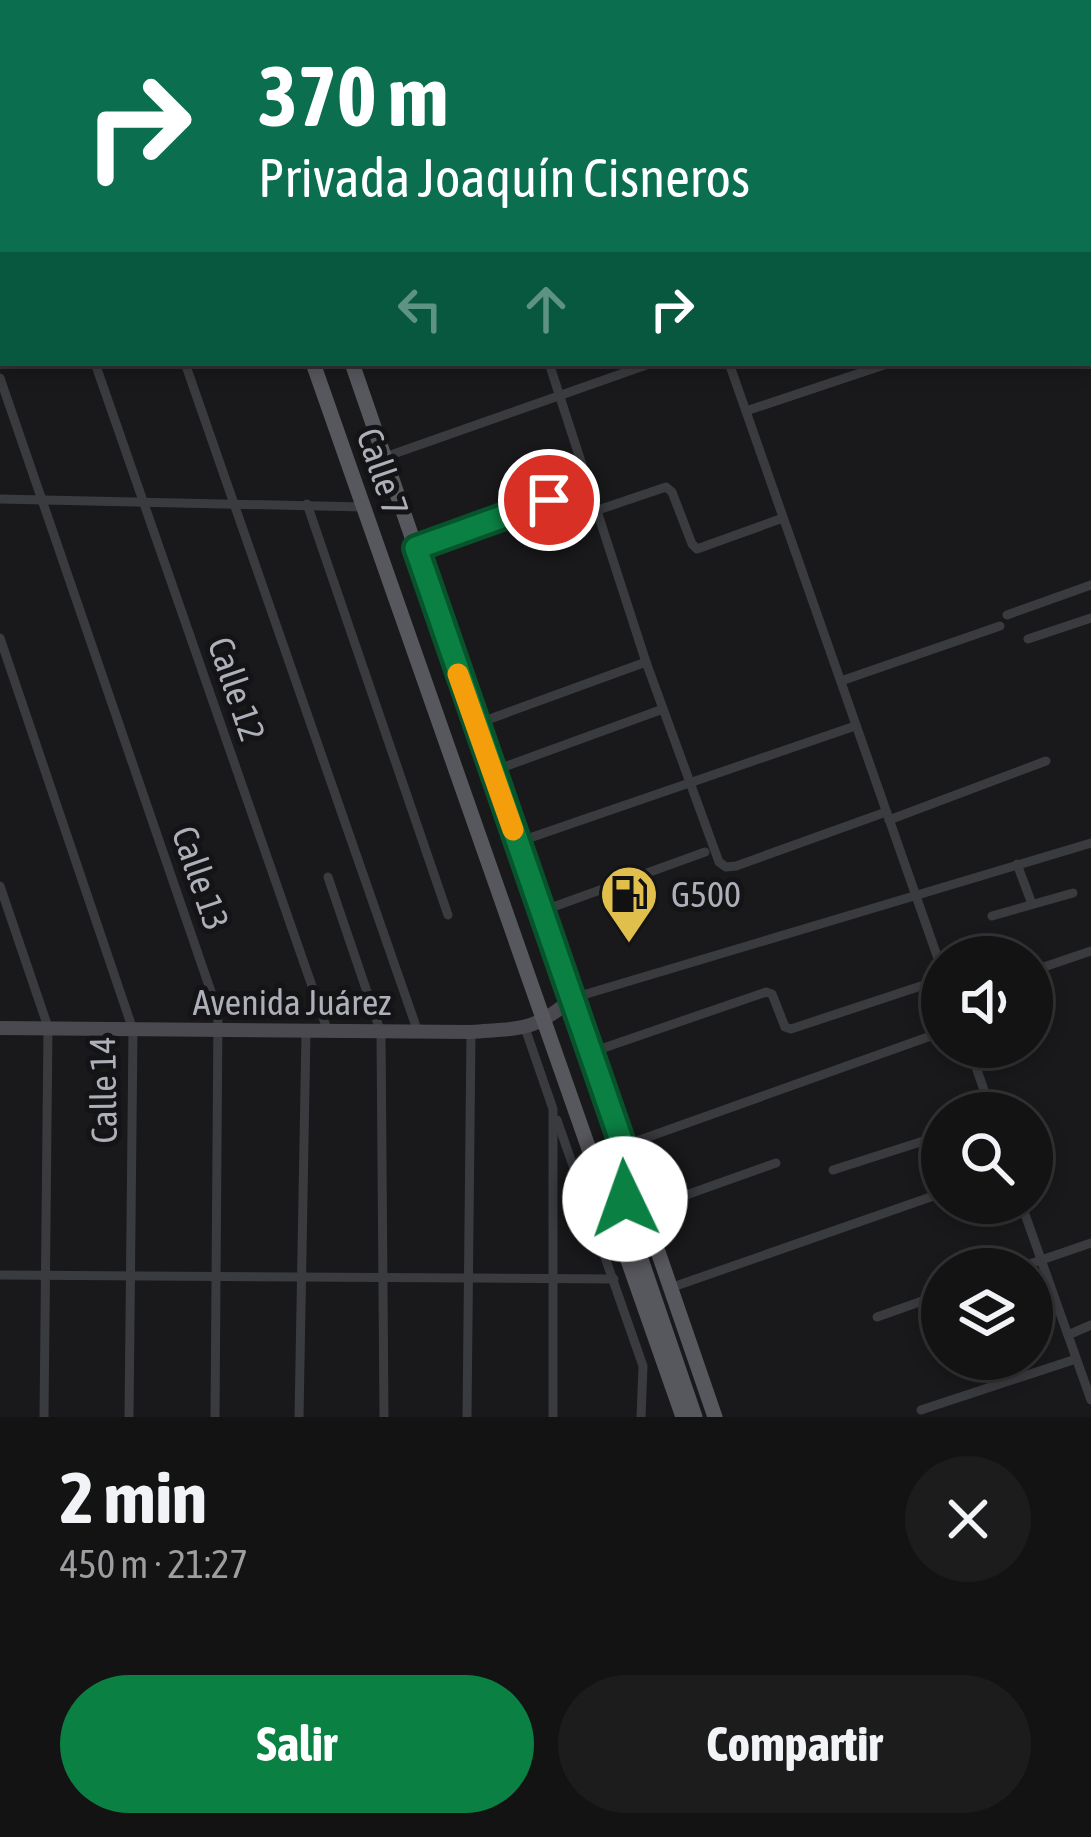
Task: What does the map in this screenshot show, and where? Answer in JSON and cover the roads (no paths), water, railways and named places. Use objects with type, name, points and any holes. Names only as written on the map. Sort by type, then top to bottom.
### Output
[{"type":"main road","name":"Calle 7","points":[[314,366],[683,1417]]},
{"type":"main road","name":"Calle 7","points":[[353,366],[715,1417]]},
{"type":"main road","points":[[631,1170],[625,1199],[629,1223],[695,1417]]},
{"type":"street","name":"Calle 12","points":[[96,366],[328,1033]]},
{"type":"street","points":[[186,366],[418,1032]]},
{"type":"street","points":[[550,366],[646,662],[714,850],[726,867],[1046,761]]},
{"type":"street","points":[[385,458],[643,366]]},
{"type":"street","points":[[730,366],[929,936]]},
{"type":"street","points":[[746,411],[881,366]]},
{"type":"street","name":"Calle 13","points":[[0,378],[218,1012],[214,1417]]},
{"type":"street","points":[[416,548],[590,485]]},
{"type":"street","points":[[598,510],[666,487],[697,549],[782,518]]},
{"type":"street","points":[[0,499],[364,507]]},
{"type":"street","points":[[307,504],[448,915]]},
{"type":"street","points":[[1006,615],[1091,584]]},
{"type":"street","points":[[1028,639],[1091,618]]},
{"type":"street","points":[[841,681],[1000,626]]},
{"type":"street","name":"Calle 14","points":[[0,638],[133,1030],[129,1417]]},
{"type":"street","points":[[476,724],[646,662]]},
{"type":"street","points":[[492,772],[663,709]]},
{"type":"street","points":[[518,842],[855,726]]},
{"type":"street","points":[[573,998],[1091,843]]},
{"type":"street","points":[[542,911],[705,852]]},
{"type":"street","points":[[1017,864],[1032,904]]},
{"type":"street","points":[[328,877],[381,1033],[383,1417]]},
{"type":"street","points":[[0,886],[48,1028],[44,1417]]},
{"type":"street","points":[[992,916],[1073,893]]},
{"type":"street","points":[[1053,964],[1091,951]]},
{"type":"street","points":[[592,1052],[770,992],[787,1029],[921,981]]},
{"type":"street","name":"Avenida Juárez","points":[[0,1028],[471,1032],[544,1022],[573,998]]},
{"type":"street","points":[[525,1028],[643,1366],[641,1417]]},
{"type":"street","points":[[299,1417],[306,1032]]},
{"type":"street","points":[[467,1417],[471,1032]]},
{"type":"street","points":[[623,1146],[921,1040]]},
{"type":"street","points":[[553,1109],[553,1417]]},
{"type":"street","points":[[833,1170],[921,1142]]},
{"type":"street","points":[[644,1210],[776,1163]]},
{"type":"street","points":[[670,1288],[921,1200]]},
{"type":"street","points":[[1053,1256],[1091,1243]]},
{"type":"street","points":[[0,1275],[614,1279]]},
{"type":"street","points":[[1053,1295],[1091,1400]]},
{"type":"street","points":[[877,1317],[921,1301]]},
{"type":"street","points":[[1068,1335],[1091,1325]]},
{"type":"street","points":[[921,1411],[1076,1359]]},
{"type":"place","name":"G500","points":[[629,945]]}]
